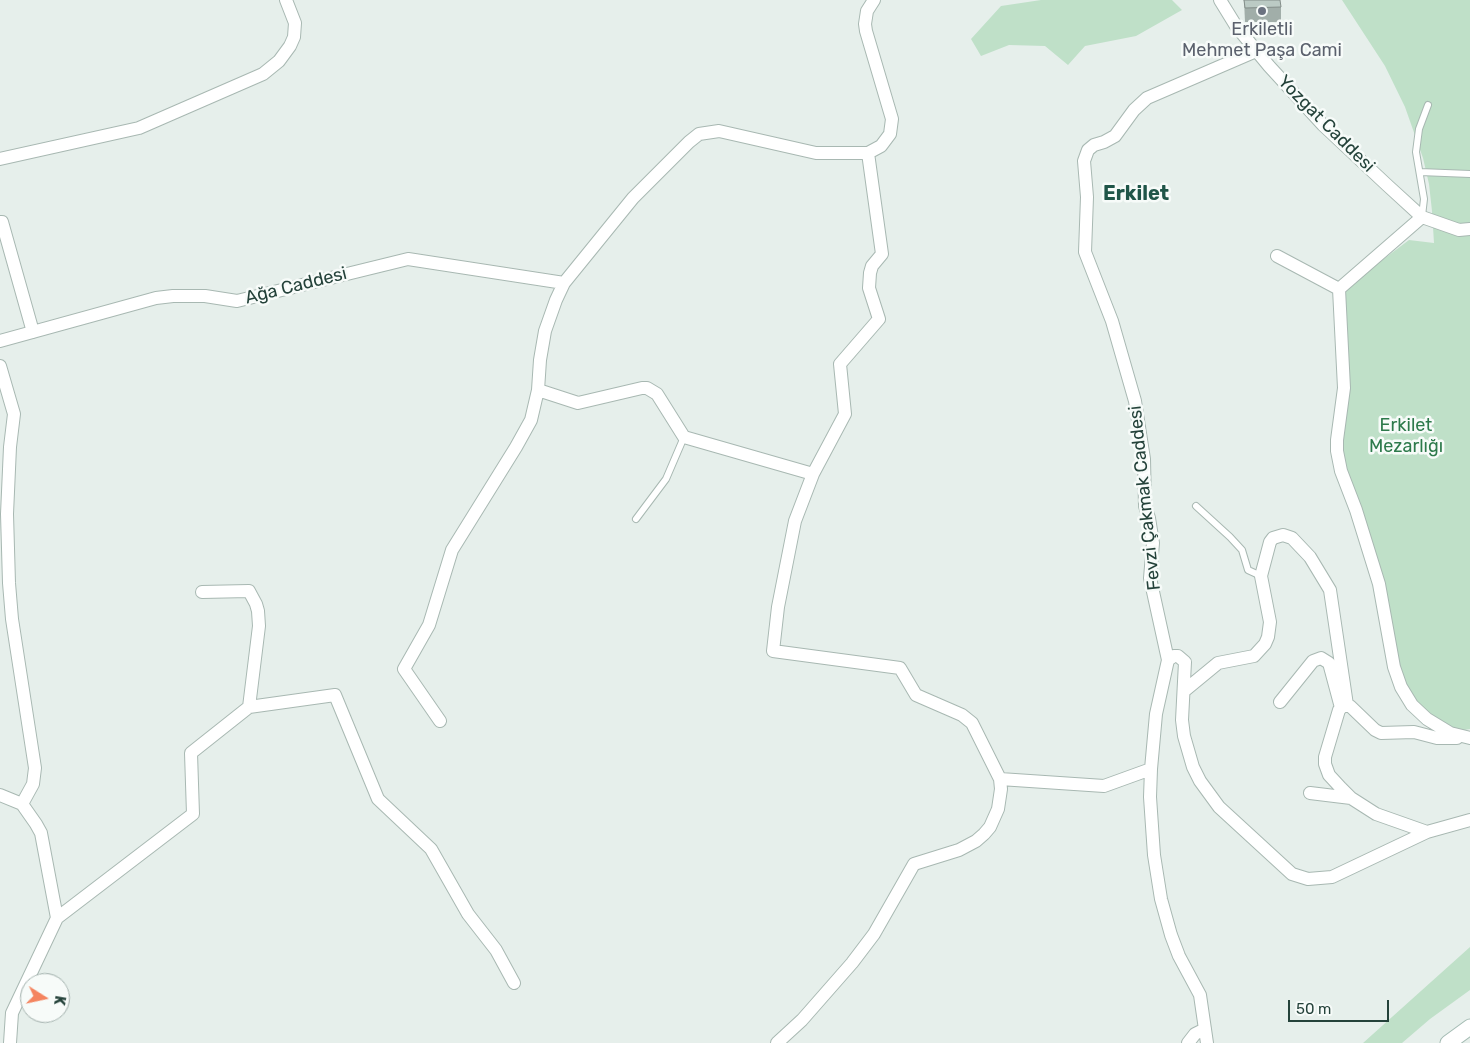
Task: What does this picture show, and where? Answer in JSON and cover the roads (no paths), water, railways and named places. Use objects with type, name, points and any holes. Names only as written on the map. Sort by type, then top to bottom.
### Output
[{"type":"street","points":[[0,159],[139,128],[263,74],[279,61],[290,46],[294,36],[296,23],[286,0]]},
{"type":"street","points":[[440,721],[404,668],[429,626],[452,550],[531,420],[538,390],[540,360],[545,332],[556,300],[564,284],[633,198],[699,134],[719,132],[816,154],[868,153],[886,141],[890,134],[892,120],[865,24],[867,11],[874,0]]},
{"type":"street","name":"Yozgat Caddesi","points":[[1220,0],[1236,26],[1256,51],[1324,124],[1422,217]]},
{"type":"street","name":"Fevzi Çakmak Caddesi","points":[[1207,1043],[1200,995],[1179,956],[1171,935],[1161,899],[1154,855],[1151,825],[1151,769],[1156,714],[1168,660],[1150,578],[1153,543],[1152,531],[1145,506],[1144,460],[1135,401],[1112,322],[1085,252],[1087,197],[1084,157],[1091,147],[1115,136],[1134,110],[1147,98],[1256,51]]},
{"type":"street","points":[[777,1043],[802,1020],[852,963],[874,934],[914,864],[959,850],[984,834],[990,827],[998,809],[1001,789],[1000,779],[972,723],[962,714],[916,695],[900,668],[773,651],[778,607],[795,521],[814,474],[845,414],[840,364],[879,319],[868,288],[870,273],[882,254],[868,153]]},
{"type":"street","points":[[1339,289],[1422,217],[1464,230],[1470,239]]},
{"type":"street","points":[[0,222],[2,222],[33,332]]},
{"type":"street","points":[[1277,256],[1339,289]]},
{"type":"street","name":"Ağa Caddesi","points":[[0,341],[156,298],[205,296],[236,301],[408,259],[564,284]]},
{"type":"street","points":[[1339,289],[1344,388],[1337,440],[1338,461],[1359,518],[1376,576],[1387,620],[1397,677],[1406,696],[1419,712],[1450,734],[1467,738]]},
{"type":"street","points":[[0,366],[14,414],[7,514],[12,619],[35,768],[33,784],[22,804]]},
{"type":"street","points":[[538,390],[578,403],[647,388],[657,394],[684,437],[814,474]]},
{"type":"street","points":[[1184,691],[1218,664],[1254,656],[1265,644],[1270,622],[1261,576],[1270,542],[1278,535],[1292,538],[1318,567],[1330,590],[1344,706],[1325,758],[1329,775],[1351,798],[1376,814],[1427,832]]},
{"type":"street","points":[[202,592],[249,591],[256,604],[259,626],[249,707]]},
{"type":"street","points":[[1168,660],[1178,656],[1185,662],[1182,720],[1184,736],[1190,759],[1200,781],[1219,807],[1292,874],[1308,879],[1332,877],[1427,832],[1470,820]]},
{"type":"street","points":[[1280,702],[1313,661],[1321,658],[1329,663],[1344,706]]},
{"type":"street","points":[[10,1043],[12,1013],[57,918],[193,814],[191,753],[249,707],[335,696],[378,799],[431,848],[468,914],[496,950],[514,982]]},
{"type":"street","points":[[1344,706],[1350,706],[1375,730],[1386,734],[1403,732],[1438,738],[1467,738]]},
{"type":"street","points":[[1000,779],[1104,786],[1151,769]]},
{"type":"street","points":[[1310,793],[1351,798]]},
{"type":"street","points":[[0,795],[22,804],[41,833],[57,918]]},
{"type":"street","points":[[1448,1043],[1470,1026]]},
{"type":"street","points":[[1188,1043],[1195,1034],[1205,1029]]},
{"type":"lane","points":[[1422,217],[1424,199],[1416,152],[1419,129],[1428,105]]},
{"type":"lane","points":[[1420,172],[1470,174]]},
{"type":"lane","points":[[636,519],[666,479],[684,437]]},
{"type":"lane","points":[[1196,506],[1242,550],[1248,570],[1261,576]]},
{"type":"place","name":"Erkiletli Mehmet Paşa Cami","points":[[1262,11]]},
{"type":"district","name":"Erkilet","points":[[1136,194]]},
{"type":"park label","name":"Erkilet Mezarlığı","points":[[1406,436]]}]
